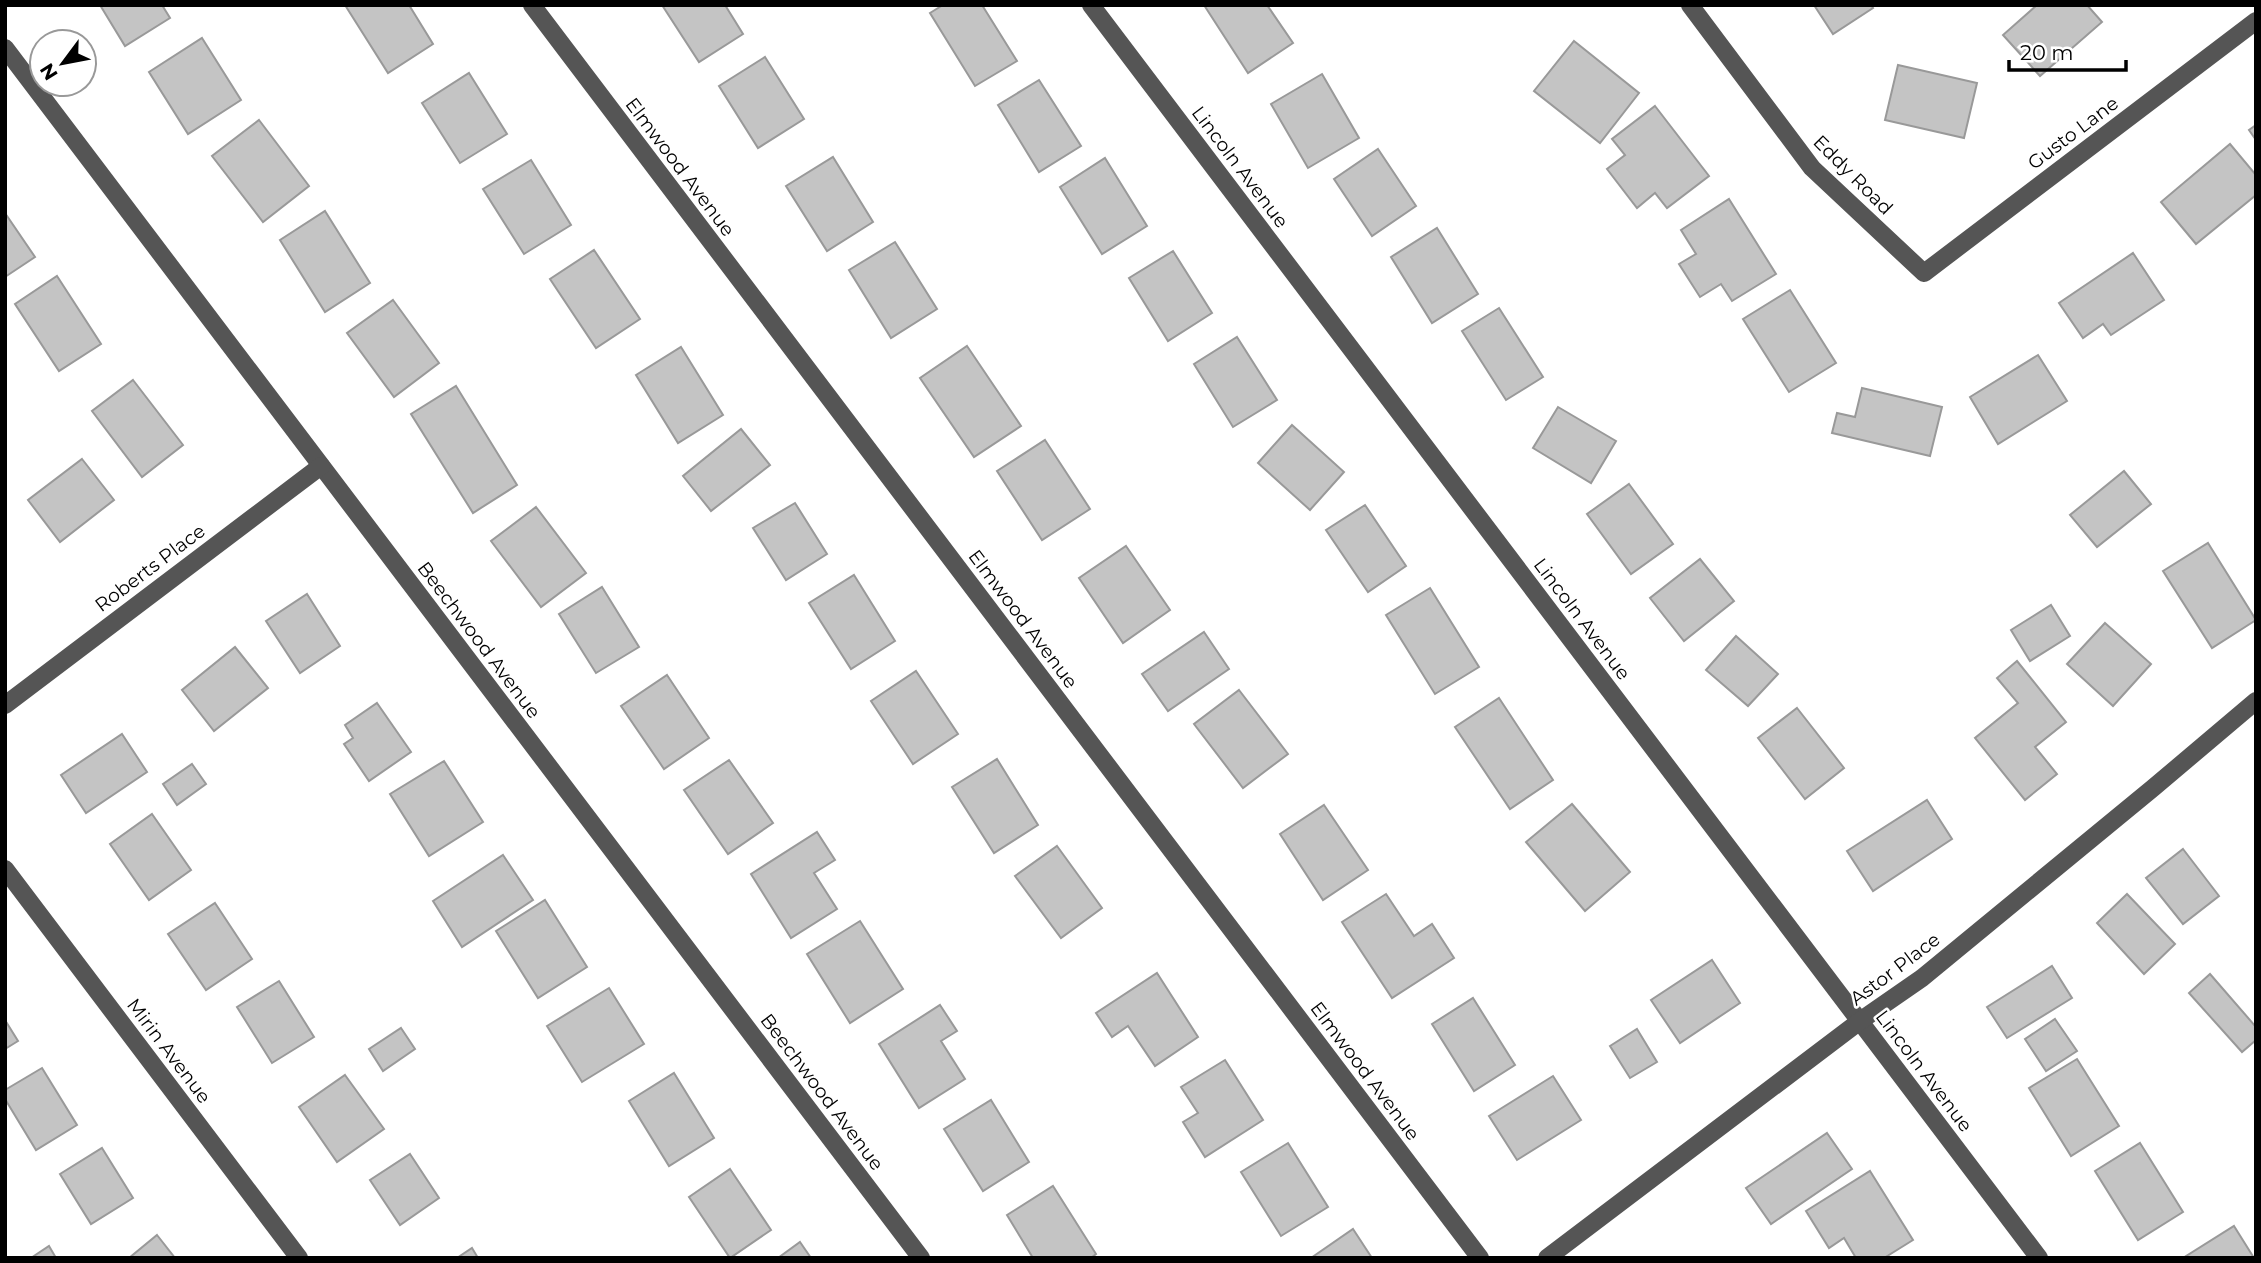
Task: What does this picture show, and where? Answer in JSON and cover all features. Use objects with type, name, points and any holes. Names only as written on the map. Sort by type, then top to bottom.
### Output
[{"type":"street","name":"Elmwood Avenue","points":[[532,5],[1480,1258]]},
{"type":"street","name":"Lincoln Avenue","points":[[1091,5],[2039,1258]]},
{"type":"street","name":"Eddy Road","points":[[1690,5],[1812,168],[1924,273],[1983,228]]},
{"type":"street","name":"Gusto Lane","points":[[1983,228],[2256,21]]},
{"type":"street","name":"Beechwood Avenue","points":[[5,48],[921,1258]]},
{"type":"street","name":"Roberts Place","points":[[5,705],[321,466]]},
{"type":"street","name":"Astor Place","points":[[1547,1258],[1860,1021],[1922,978],[2256,701]]},
{"type":"street","name":"Mirin Avenue","points":[[5,869],[299,1258]]},
{"type":"building","points":[[100,5],[162,5],[170,18],[125,46]]},
{"type":"building","points":[[345,5],[409,5],[433,44],[388,73]]},
{"type":"building","points":[[662,5],[725,5],[743,34],[699,62]]},
{"type":"building","points":[[943,5],[982,5],[1017,61],[975,86],[930,13]]},
{"type":"building","points":[[1204,5],[1267,5],[1293,43],[1248,73]]},
{"type":"building","points":[[1814,5],[1871,5],[1873,8],[1833,34]]},
{"type":"building","points":[[2037,5],[2087,5],[2102,22],[2040,76],[2003,35]]},
{"type":"building","points":[[202,38],[241,100],[188,134],[149,72]]},
{"type":"building","points":[[1574,41],[1639,93],[1600,143],[1534,91]]},
{"type":"building","points":[[765,57],[804,119],[758,148],[719,86]]},
{"type":"building","points":[[1898,65],[1977,83],[1964,138],[1885,120]]},
{"type":"building","points":[[469,73],[507,134],[460,163],[422,103]]},
{"type":"building","points":[[1322,74],[1359,138],[1308,168],[1271,104]]},
{"type":"building","points":[[1039,80],[1081,146],[1039,172],[998,105]]},
{"type":"building","points":[[1655,106],[1709,176],[1667,208],[1655,193],[1637,208],[1607,169],[1625,155],[1612,139]]},
{"type":"building","points":[[259,120],[309,186],[263,222],[212,156]]},
{"type":"building","points":[[2256,125],[2256,140],[2249,130]]},
{"type":"building","points":[[2230,144],[2256,175],[2256,195],[2196,244],[2161,202]]},
{"type":"building","points":[[1378,149],[1416,206],[1372,236],[1334,179]]},
{"type":"building","points":[[833,157],[873,222],[827,251],[786,186]]},
{"type":"building","points":[[1105,158],[1147,226],[1102,254],[1060,187]]},
{"type":"building","points":[[531,160],[571,225],[524,254],[483,189]]},
{"type":"building","points":[[1729,199],[1776,274],[1732,301],[1721,284],[1700,297],[1679,264],[1696,254],[1681,230]]},
{"type":"building","points":[[325,211],[370,283],[325,312],[280,240]]},
{"type":"building","points":[[5,213],[35,257],[5,277]]},
{"type":"building","points":[[1437,228],[1478,294],[1432,323],[1391,257]]},
{"type":"building","points":[[895,242],[937,309],[891,338],[849,270]]},
{"type":"building","points":[[594,250],[640,319],[596,348],[550,279]]},
{"type":"building","points":[[1173,251],[1212,313],[1168,341],[1129,278]]},
{"type":"building","points":[[2133,253],[2164,300],[2111,335],[2103,324],[2083,338],[2059,303]]},
{"type":"building","points":[[57,276],[101,344],[59,371],[15,304]]},
{"type":"building","points":[[1790,290],[1836,363],[1789,392],[1743,319]]},
{"type":"building","points":[[393,300],[439,363],[394,397],[347,333]]},
{"type":"building","points":[[1499,308],[1543,377],[1506,400],[1462,331]]},
{"type":"building","points":[[1237,337],[1277,400],[1233,427],[1194,364]]},
{"type":"building","points":[[967,346],[1021,426],[974,457],[920,378]]},
{"type":"building","points":[[681,347],[723,415],[678,443],[636,375]]},
{"type":"building","points":[[2038,355],[2067,401],[1998,444],[1970,397]]},
{"type":"building","points":[[133,380],[183,445],[142,477],[92,411]]},
{"type":"building","points":[[456,386],[517,485],[473,513],[411,414]]},
{"type":"building","points":[[1862,388],[1942,407],[1930,456],[1832,433],[1837,413],[1855,417]]},
{"type":"building","points":[[1558,407],[1616,441],[1591,483],[1533,448]]},
{"type":"building","points":[[1292,425],[1344,472],[1310,510],[1258,463]]},
{"type":"building","points":[[741,429],[770,465],[711,511],[683,476]]},
{"type":"building","points":[[1045,440],[1090,509],[1042,540],[997,471]]},
{"type":"building","points":[[82,459],[114,500],[60,542],[28,500]]},
{"type":"building","points":[[2124,471],[2151,504],[2097,547],[2070,515]]},
{"type":"building","points":[[1629,484],[1673,544],[1631,574],[1587,514]]},
{"type":"building","points":[[795,503],[827,554],[786,580],[753,528]]},
{"type":"building","points":[[1365,505],[1406,566],[1368,592],[1326,530]]},
{"type":"building","points":[[536,507],[586,573],[541,607],[491,541]]},
{"type":"building","points":[[2208,543],[2256,620],[2212,648],[2163,571]]},
{"type":"building","points":[[1126,546],[1170,610],[1123,643],[1079,578]]},
{"type":"building","points":[[1700,559],[1734,601],[1684,641],[1650,598]]},
{"type":"building","points":[[854,575],[895,641],[851,669],[809,603]]},
{"type":"building","points":[[602,587],[639,647],[596,673],[559,614]]},
{"type":"building","points":[[1430,588],[1479,667],[1435,694],[1386,615]]},
{"type":"building","points":[[307,594],[340,646],[300,673],[266,621]]},
{"type":"building","points":[[2051,605],[2070,636],[2030,661],[2011,630]]},
{"type":"building","points":[[2105,623],[2151,664],[2113,706],[2067,664]]},
{"type":"building","points":[[1204,632],[1229,669],[1168,711],[1142,674]]},
{"type":"building","points":[[1736,636],[1778,674],[1748,706],[1706,670]]},
{"type":"building","points":[[235,647],[268,688],[214,731],[182,690]]},
{"type":"building","points":[[2017,661],[2066,722],[2035,747],[2057,774],[2025,800],[1975,738],[2018,703],[1997,678]]},
{"type":"building","points":[[916,671],[958,734],[913,764],[871,701]]},
{"type":"building","points":[[667,675],[709,738],[664,769],[621,706]]},
{"type":"building","points":[[1239,690],[1288,754],[1243,788],[1194,724]]},
{"type":"building","points":[[1499,698],[1553,780],[1510,809],[1455,727]]},
{"type":"building","points":[[377,703],[411,752],[369,781],[344,744],[353,738],[345,725]]},
{"type":"building","points":[[1797,708],[1844,768],[1805,799],[1758,738]]},
{"type":"building","points":[[122,734],[147,772],[86,813],[61,775]]},
{"type":"building","points":[[997,759],[1038,825],[994,853],[952,787]]},
{"type":"building","points":[[729,760],[773,823],[728,854],[684,790]]},
{"type":"building","points":[[444,761],[483,822],[429,856],[390,794]]},
{"type":"building","points":[[192,764],[206,784],[177,805],[163,784]]},
{"type":"building","points":[[1927,800],[1952,839],[1873,891],[1847,851]]},
{"type":"building","points":[[1572,804],[1630,872],[1585,911],[1526,842]]},
{"type":"building","points":[[1324,805],[1368,870],[1323,900],[1280,834]]},
{"type":"building","points":[[152,814],[191,870],[149,900],[110,844]]},
{"type":"building","points":[[817,832],[835,860],[814,873],[837,909],[791,938],[751,874]]},
{"type":"building","points":[[1057,846],[1102,908],[1061,938],[1015,876]]},
{"type":"building","points":[[2183,849],[2219,896],[2183,924],[2146,878]]},
{"type":"building","points":[[503,855],[533,900],[462,947],[433,901]]},
{"type":"building","points":[[1386,894],[1414,936],[1432,924],[1454,958],[1392,998],[1342,922]]},
{"type":"building","points":[[2127,894],[2175,944],[2144,974],[2097,923]]},
{"type":"building","points":[[545,900],[587,967],[538,998],[496,931]]},
{"type":"building","points":[[215,903],[252,959],[206,990],[168,934]]},
{"type":"building","points":[[860,921],[903,989],[850,1023],[807,954]]},
{"type":"building","points":[[1712,960],[1740,1003],[1680,1043],[1651,1000]]},
{"type":"building","points":[[2052,966],[2072,998],[2007,1038],[1987,1007]]},
{"type":"building","points":[[1157,973],[1198,1037],[1155,1066],[1128,1026],[1112,1037],[1096,1013]]},
{"type":"building","points":[[2210,974],[2256,1027],[2256,1040],[2242,1052],[2189,993]]},
{"type":"building","points":[[279,981],[314,1037],[272,1063],[237,1007]]},
{"type":"building","points":[[609,988],[644,1044],[582,1082],[547,1026]]},
{"type":"building","points":[[1473,998],[1515,1065],[1474,1091],[1432,1024]]},
{"type":"building","points":[[940,1005],[957,1031],[941,1041],[965,1079],[919,1108],[879,1044]]},
{"type":"building","points":[[2055,1019],[2077,1051],[2046,1071],[2025,1039]]},
{"type":"building","points":[[5,1020],[18,1041],[5,1049]]},
{"type":"building","points":[[401,1028],[415,1049],[383,1071],[369,1049]]},
{"type":"building","points":[[1637,1029],[1657,1062],[1630,1078],[1610,1046]]},
{"type":"building","points":[[2077,1059],[2119,1126],[2071,1156],[2029,1088]]},
{"type":"building","points":[[1225,1060],[1263,1120],[1205,1157],[1183,1122],[1198,1113],[1181,1087]]},
{"type":"building","points":[[42,1068],[77,1125],[36,1150],[5,1099],[5,1090]]},
{"type":"building","points":[[674,1073],[714,1138],[669,1166],[629,1101]]},
{"type":"building","points":[[345,1075],[384,1129],[337,1162],[299,1107]]},
{"type":"building","points":[[1553,1076],[1581,1120],[1517,1160],[1489,1116]]},
{"type":"building","points":[[991,1100],[1029,1162],[983,1191],[944,1129]]},
{"type":"building","points":[[1827,1133],[1852,1169],[1771,1224],[1746,1188]]},
{"type":"building","points":[[1288,1143],[1328,1207],[1281,1236],[1241,1172]]},
{"type":"building","points":[[2140,1143],[2183,1212],[2138,1240],[2095,1171]]},
{"type":"building","points":[[102,1148],[133,1198],[91,1224],[60,1174]]},
{"type":"building","points":[[410,1154],[439,1198],[400,1225],[370,1180]]},
{"type":"building","points":[[730,1169],[771,1230],[730,1258],[689,1197]]},
{"type":"building","points":[[1870,1171],[1913,1240],[1884,1258],[1856,1258],[1844,1238],[1829,1248],[1806,1211]]},
{"type":"building","points":[[1053,1186],[1096,1254],[1091,1258],[1033,1258],[1007,1215]]},
{"type":"building","points":[[2234,1226],[2254,1258],[2183,1258]]},
{"type":"building","points":[[1353,1229],[1372,1258],[1311,1258]]},
{"type":"building","points":[[157,1235],[175,1258],[129,1258]]},
{"type":"building","points":[[800,1242],[811,1258],[778,1258]]},
{"type":"building","points":[[49,1246],[56,1258],[31,1258]]},
{"type":"building","points":[[472,1248],[478,1258],[457,1258]]}]
